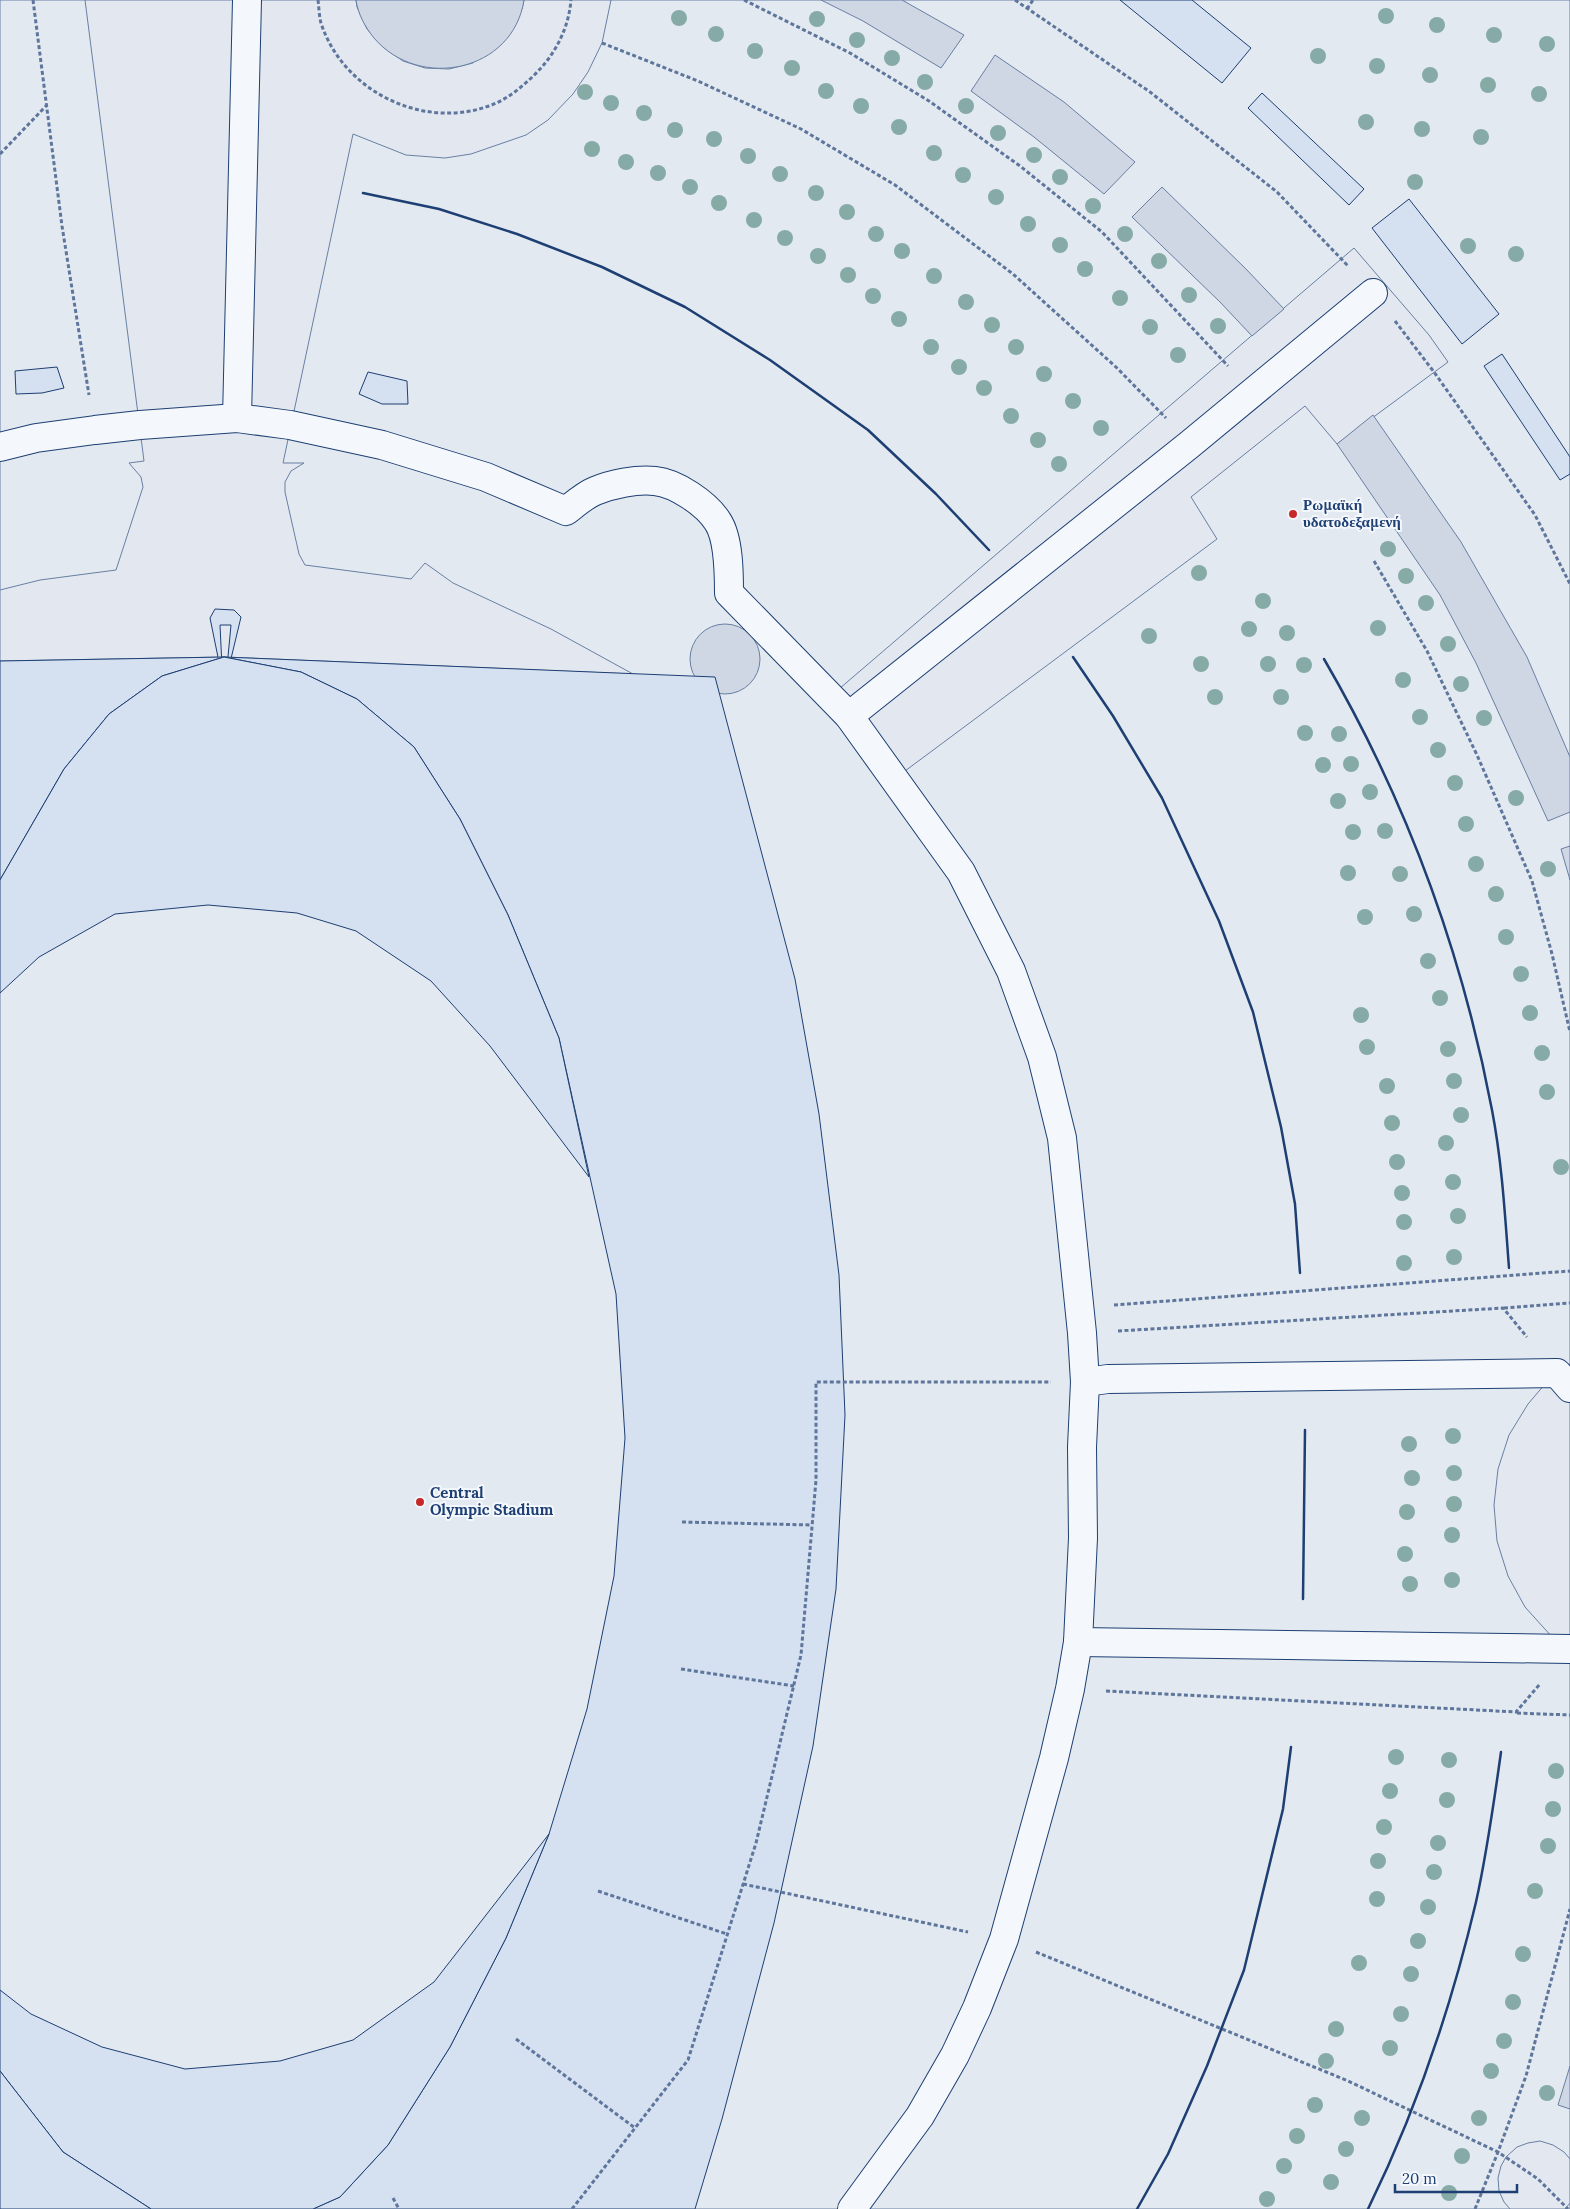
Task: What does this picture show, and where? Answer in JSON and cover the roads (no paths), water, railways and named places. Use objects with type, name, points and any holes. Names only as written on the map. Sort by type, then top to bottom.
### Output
[{"type":"street","points":[[237,418],[247,0]]},
{"type":"street","points":[[849,716],[1190,445],[1373,293]]},
{"type":"street","points":[[0,447],[36,438],[140,424],[237,418],[290,425],[382,445],[486,477],[566,511],[593,491],[626,482],[656,481],[683,491],[702,504],[719,523],[729,562],[729,594],[849,716],[961,872],[1011,971],[1042,1057],[1062,1138],[1082,1333],[1086,1382],[1082,1447],[1083,1538],[1078,1642],[1070,1689],[1054,1758],[1004,1939],[977,2008],[955,2055],[920,2116],[852,2209]]},
{"type":"street","points":[[1086,1382],[1108,1380],[1564,1381]]},
{"type":"street","points":[[1078,1642],[1569,1649]]},
{"type":"place","name":"Ρωμαϊκή υδατοδεξαμενή","points":[[1293,514]]},
{"type":"place","name":"Central Olympic Stadium","points":[[420,1502]]}]
